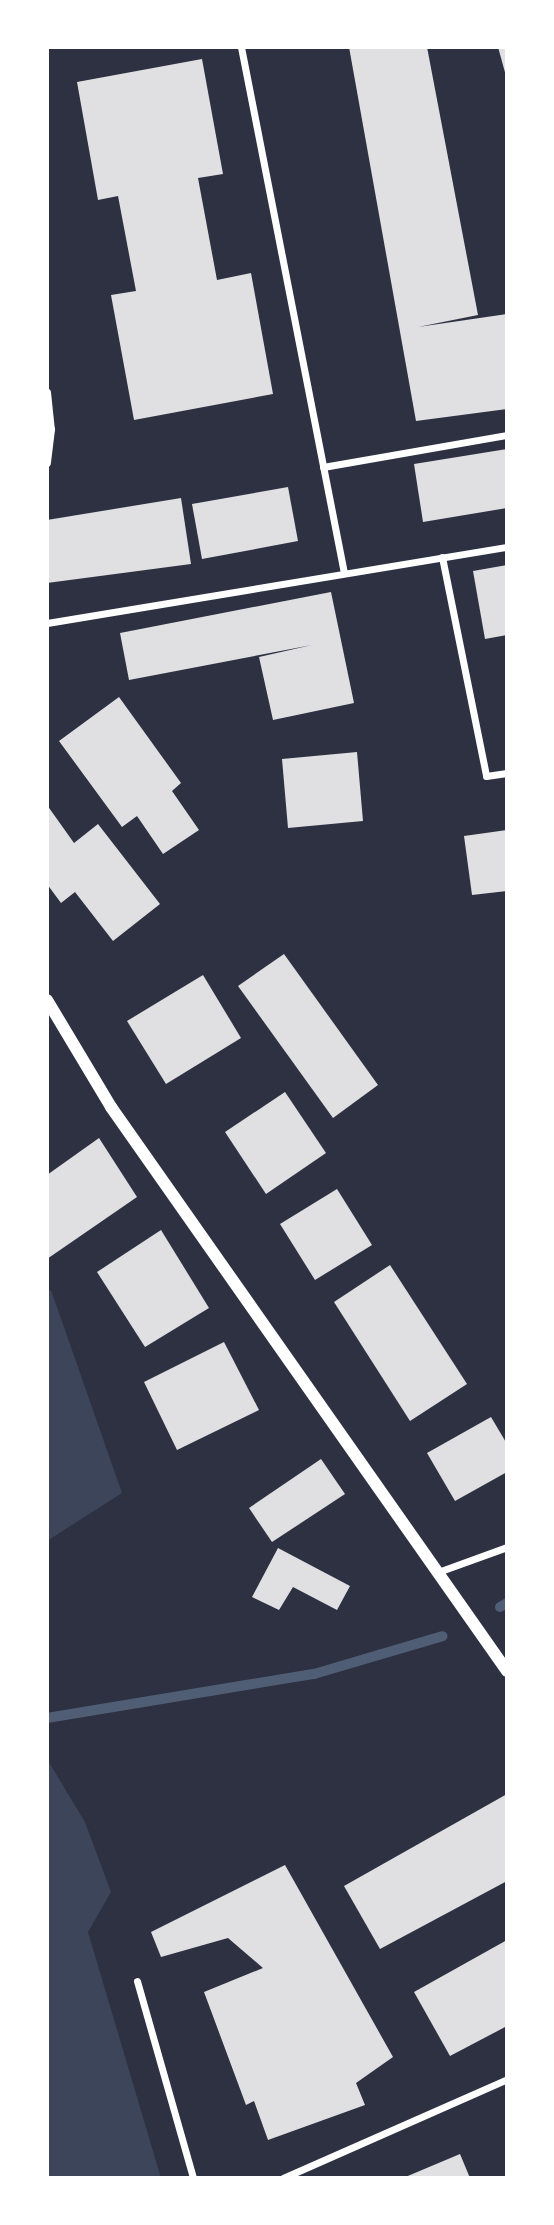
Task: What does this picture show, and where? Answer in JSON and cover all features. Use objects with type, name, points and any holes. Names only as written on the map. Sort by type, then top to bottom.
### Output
[{"type":"street","points":[[241,47],[345,573]]},
{"type":"street","points":[[47,392],[51,429],[47,463]]},
{"type":"street","points":[[323,467],[507,435]]},
{"type":"street","points":[[47,622],[507,547]]},
{"type":"street","points":[[442,557],[486,776],[507,773]]},
{"type":"street","points":[[47,1000],[111,1107],[507,1671]]},
{"type":"street","points":[[438,1572],[507,1547]]},
{"type":"street","points":[[137,1981],[192,2178]]},
{"type":"street","points":[[283,2178],[507,2078]]},
{"type":"shaded area","points":[[51,1290],[122,1493],[47,1541],[47,1293]]},
{"type":"shaded area","points":[[47,1759],[85,1822],[111,1892],[88,1932],[161,2178],[47,2178]]},
{"type":"building","points":[[349,47],[427,47],[478,315],[418,327],[507,314],[507,409],[416,421]]},
{"type":"building","points":[[498,47],[507,47],[507,76],[506,76]]},
{"type":"building","points":[[202,59],[223,174],[198,178],[217,280],[251,273],[273,394],[134,420],[111,295],[136,291],[118,196],[98,200],[77,82]]},
{"type":"building","points":[[507,449],[507,508],[423,522],[414,464]]},
{"type":"building","points":[[288,487],[298,541],[202,559],[192,504]]},
{"type":"building","points":[[181,498],[191,564],[47,583],[47,520]]},
{"type":"building","points":[[507,565],[507,635],[485,639],[473,571]]},
{"type":"building","points":[[331,592],[354,703],[273,720],[259,657],[312,645],[129,680],[120,633]]},
{"type":"building","points":[[119,697],[181,783],[172,791],[199,830],[163,854],[137,816],[122,827],[59,741]]},
{"type":"building","points":[[357,752],[363,821],[288,828],[282,759]]},
{"type":"building","points":[[47,805],[74,843],[98,824],[160,904],[113,941],[75,892],[61,903],[47,884]]},
{"type":"building","points":[[507,830],[507,891],[472,895],[464,836]]},
{"type":"building","points":[[284,954],[378,1085],[333,1118],[238,986]]},
{"type":"building","points":[[203,975],[241,1038],[166,1084],[127,1021]]},
{"type":"building","points":[[285,1092],[326,1153],[266,1194],[225,1132]]},
{"type":"building","points":[[99,1138],[137,1197],[47,1259],[47,1175]]},
{"type":"building","points":[[337,1189],[372,1245],[315,1280],[280,1224]]},
{"type":"building","points":[[161,1230],[209,1308],[145,1347],[97,1272]]},
{"type":"building","points":[[390,1265],[467,1384],[410,1421],[334,1302]]},
{"type":"building","points":[[224,1342],[259,1410],[177,1450],[144,1382]]},
{"type":"building","points":[[491,1417],[507,1444],[507,1472],[455,1501],[427,1453]]},
{"type":"building","points":[[321,1459],[345,1494],[272,1542],[249,1508]]},
{"type":"building","points":[[278,1548],[350,1586],[337,1610],[293,1587],[279,1610],[252,1597]]},
{"type":"building","points":[[507,1794],[507,1881],[380,1949],[344,1886]]},
{"type":"building","points":[[285,1865],[393,2057],[356,2083],[365,2105],[268,2140],[254,2101],[246,2105],[204,1992],[263,1968],[228,1938],[161,1957],[151,1932]]},
{"type":"building","points":[[507,1940],[507,2026],[450,2056],[414,1992]]},
{"type":"building","points":[[460,2154],[470,2178],[403,2178]]},
{"type":"waterway","points":[[500,1607],[507,1603]]},
{"type":"waterway","points":[[47,1718],[314,1674],[443,1636]]}]
